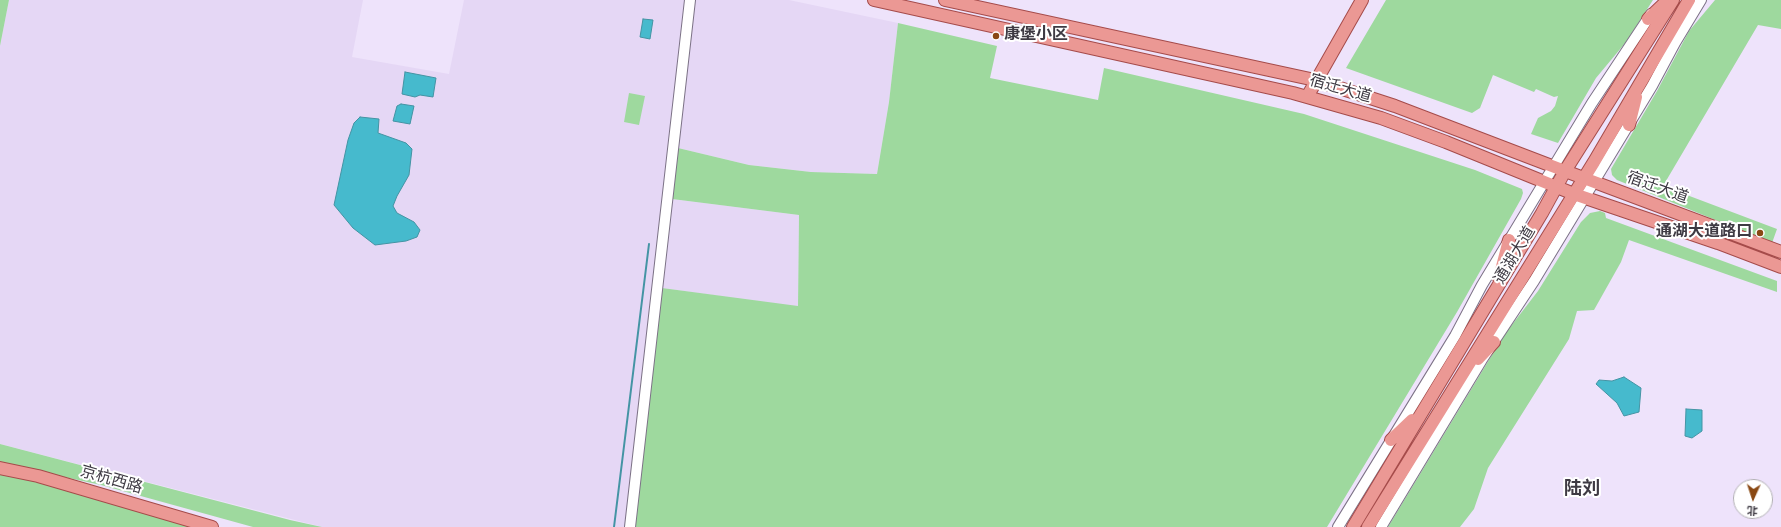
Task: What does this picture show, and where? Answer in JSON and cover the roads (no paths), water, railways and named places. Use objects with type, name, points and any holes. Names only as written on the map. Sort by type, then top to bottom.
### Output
[{"type":"main road","name":"宿迁大道","points":[[874,0],[1307,97],[1381,118],[1446,142],[1556,187],[1718,243],[1781,267]]},
{"type":"main road","name":"宿迁大道","points":[[945,0],[1315,80],[1395,106],[1565,172],[1781,252]]},
{"type":"main road","points":[[1307,97],[1315,80],[1362,0]]},
{"type":"main road","points":[[1648,19],[1668,0]]},
{"type":"main road","name":"通湖大道","points":[[1353,527],[1565,172],[1673,0]]},
{"type":"main road","name":"通湖大道","points":[[1368,527],[1542,244],[1589,180],[1614,128],[1689,0]]},
{"type":"main road","points":[[1629,124],[1639,85]]},
{"type":"main road","points":[[1600,117],[1597,126],[1599,132],[1606,133],[1614,128]]},
{"type":"main road","points":[[1528,235],[1533,234],[1540,237],[1542,244]]},
{"type":"main road","points":[[1498,286],[1509,240]]},
{"type":"main road","points":[[1462,374],[1494,342]]},
{"type":"main road","points":[[1391,440],[1424,408]]},
{"type":"main road","name":"京杭西路","points":[[0,468],[38,476],[212,527]]},
{"type":"street","points":[[630,527],[690,0]]},
{"type":"street","points":[[1338,527],[1454,336],[1509,240],[1592,103],[1660,0]]},
{"type":"street","points":[[1589,180],[1629,124],[1702,0]]},
{"type":"street","points":[[1381,527],[1494,342],[1534,281],[1579,195]]},
{"type":"water","points":[[643,19],[653,20],[650,39],[640,37]]},
{"type":"water","points":[[405,72],[436,78],[433,97],[420,95],[415,97],[402,94]]},
{"type":"water","points":[[401,104],[414,106],[410,124],[393,121],[397,106]]},
{"type":"water","points":[[360,117],[379,119],[378,133],[406,143],[412,149],[409,175],[393,206],[397,213],[414,222],[420,230],[417,237],[406,241],[375,245],[353,228],[334,205],[348,140],[354,123]]},
{"type":"water","points":[[1624,377],[1641,388],[1639,412],[1624,416],[1617,403],[1596,384],[1599,380],[1612,381]]},
{"type":"water","points":[[1686,409],[1702,410],[1702,431],[1692,438],[1685,436]]},
{"type":"waterway","points":[[614,527],[649,244]]},
{"type":"place","name":"康堡小区","points":[[996,36]]},
{"type":"place","name":"通湖大道路口","points":[[1760,233]]},
{"type":"district","name":"陆刘","points":[[1582,490]]}]
